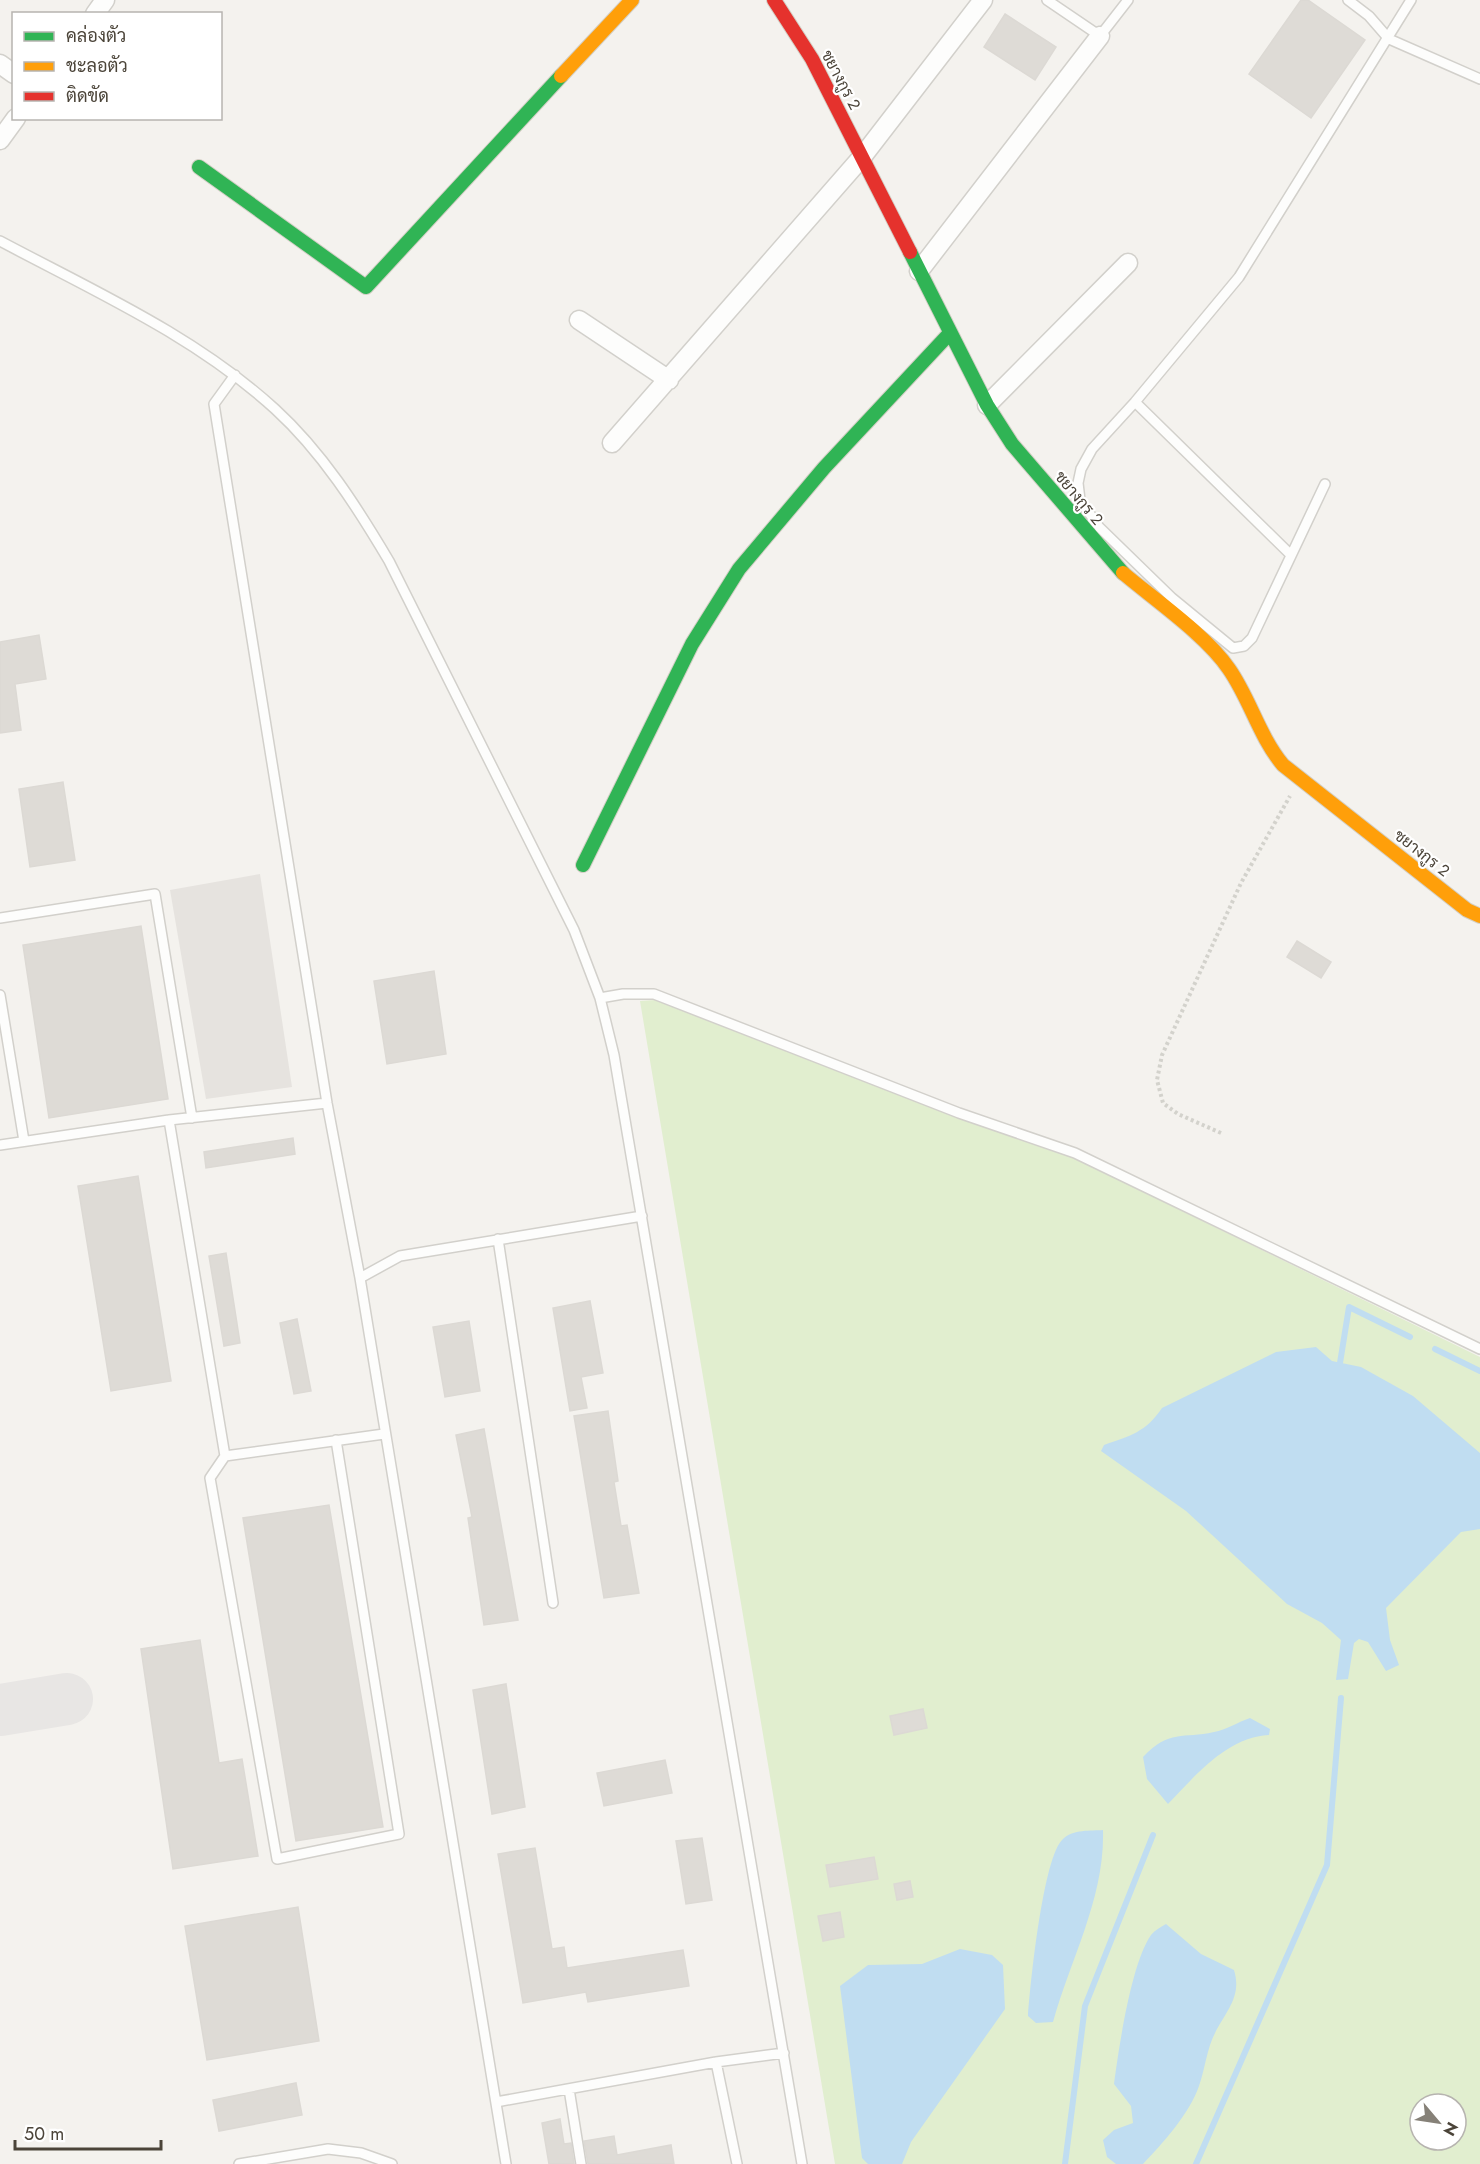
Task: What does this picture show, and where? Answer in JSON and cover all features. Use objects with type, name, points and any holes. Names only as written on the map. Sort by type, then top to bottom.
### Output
[{"type":"street","points":[[199,167],[366,287],[632,0]]},
{"type":"street","name":"ชยางกูร 2","points":[[774,0],[812,60],[987,405],[1012,444],[1117,568],[1212,649],[1242,691],[1270,749],[1299,780],[1467,910],[1480,916]]},
{"type":"street","points":[[612,443],[862,157],[983,0]]},
{"type":"street","points":[[919,272],[1100,36]]},
{"type":"street","points":[[0,140],[15,120]]},
{"type":"street","points":[[987,405],[1128,263]]},
{"type":"street","points":[[579,320],[669,380]]},
{"type":"street","points":[[584,866],[692,645],[739,569],[824,468],[950,333]]},
{"type":"lane","points":[[1047,0],[1100,36],[1128,0]]},
{"type":"lane","points":[[1348,0],[1368,16],[1389,39],[1480,79]]},
{"type":"lane","points":[[1325,484],[1252,638],[1244,646],[1233,648],[1172,598],[1099,527],[1080,500],[1078,483],[1081,469],[1092,449],[1136,402],[1239,277],[1389,39],[1411,0]]},
{"type":"lane","points":[[0,241],[161,326],[235,375],[276,410],[314,450],[355,504],[389,561],[574,930],[600,998],[614,1054],[802,2164]]},
{"type":"lane","points":[[235,375],[214,404],[327,1103],[360,1278],[506,2164]]},
{"type":"lane","points":[[1136,402],[1291,555]]},
{"type":"lane","points":[[0,918],[155,894],[192,1118]]},
{"type":"lane","points":[[600,998],[623,993],[654,994],[959,1113],[1075,1153],[1480,1349]]},
{"type":"lane","points":[[0,995],[24,1141]]},
{"type":"lane","points":[[0,1145],[169,1120],[327,1103]]},
{"type":"lane","points":[[169,1120],[225,1456],[210,1478],[277,1859],[399,1834],[336,1440]]},
{"type":"lane","points":[[360,1278],[400,1256],[642,1216]]},
{"type":"lane","points":[[498,1239],[553,1603]]},
{"type":"lane","points":[[225,1456],[384,1434]]},
{"type":"lane","points":[[496,2102],[716,2062],[784,2053]]},
{"type":"lane","points":[[716,2062],[736,2164]]},
{"type":"lane","points":[[570,2089],[581,2164]]},
{"type":"lane","points":[[239,2164],[328,2149],[361,2153],[392,2164]]},
{"type":"path","points":[[1221,1133],[1178,1114],[1163,1103],[1158,1080],[1162,1055],[1241,883],[1299,780]]},
{"type":"green space","points":[[655,1000],[960,1119],[1074,1158],[1480,1357],[1480,2164],[835,2164],[640,1001]]},
{"type":"shaded area","points":[[260,874],[292,1087],[206,1099],[170,890]]},
{"type":"water","points":[[1316,1347],[1332,1361],[1361,1367],[1413,1396],[1480,1453],[1480,1529],[1461,1532],[1386,1608],[1390,1640],[1399,1665],[1386,1671],[1368,1642],[1359,1639],[1354,1643],[1348,1679],[1336,1680],[1341,1640],[1322,1623],[1287,1604],[1186,1511],[1101,1451],[1104,1445],[1130,1436],[1143,1428],[1162,1408],[1276,1352]]},
{"type":"water","points":[[1250,1718],[1270,1729],[1269,1735],[1254,1737],[1226,1750],[1201,1770],[1168,1804],[1147,1779],[1143,1757],[1161,1742],[1177,1737],[1218,1731]]},
{"type":"water","points":[[1103,1830],[1099,1879],[1086,1927],[1053,2022],[1036,2023],[1028,2016],[1039,1923],[1049,1870],[1056,1850],[1067,1836],[1082,1831]]},
{"type":"water","points":[[1166,1924],[1201,1954],[1234,1970],[1235,1995],[1212,2039],[1199,2086],[1182,2117],[1167,2138],[1143,2164],[1116,2164],[1107,2157],[1103,2140],[1114,2130],[1133,2123],[1131,2106],[1114,2084],[1127,2006],[1137,1965],[1144,1948],[1151,1935]]},
{"type":"water","points":[[960,1949],[992,1955],[1003,1965],[1005,2009],[911,2142],[902,2164],[868,2164],[862,2158],[840,1986],[868,1965],[922,1964]]},
{"type":"building","points":[[1301,0],[1308,0],[1365,40],[1311,118],[1249,74]]},
{"type":"building","points":[[1005,14],[1056,47],[1035,80],[984,47]]},
{"type":"building","points":[[39,635],[46,679],[15,684],[21,730],[0,733],[0,642]]},
{"type":"building","points":[[63,782],[75,860],[30,867],[19,789]]},
{"type":"building","points":[[141,926],[168,1099],[49,1118],[23,945]]},
{"type":"building","points":[[1297,941],[1331,962],[1321,978],[1287,957]]},
{"type":"building","points":[[434,971],[446,1054],[387,1064],[374,981]]},
{"type":"building","points":[[293,1138],[295,1154],[206,1168],[204,1152]]},
{"type":"building","points":[[138,1176],[171,1381],[111,1391],[78,1186]]},
{"type":"building","points":[[226,1253],[240,1343],[224,1346],[209,1256]]},
{"type":"building","points":[[590,1301],[603,1373],[581,1377],[587,1408],[570,1411],[553,1308]]},
{"type":"building","points":[[297,1319],[311,1391],[294,1394],[280,1323]]},
{"type":"building","points":[[469,1321],[480,1391],[445,1397],[433,1327]]},
{"type":"building","points":[[608,1411],[618,1481],[614,1482],[621,1526],[627,1525],[639,1593],[604,1598],[574,1416]]},
{"type":"building","points":[[484,1429],[518,1620],[484,1625],[468,1518],[472,1517],[456,1435]]},
{"type":"building","points":[[329,1505],[383,1827],[296,1841],[243,1518]]},
{"type":"building","points":[[200,1640],[219,1763],[242,1759],[258,1856],[173,1869],[141,1649]]},
{"type":"building","points":[[506,1684],[525,1807],[492,1814],[473,1690]]},
{"type":"building","points":[[923,1709],[927,1728],[894,1735],[890,1716]]},
{"type":"building","points":[[665,1760],[672,1793],[604,1806],[597,1773]]},
{"type":"building","points":[[702,1838],[712,1900],[686,1904],[676,1841]]},
{"type":"building","points":[[535,1848],[552,1949],[564,1947],[567,1968],[683,1950],[689,1986],[588,2002],[586,1992],[523,2003],[498,1854]]},
{"type":"building","points":[[874,1857],[878,1879],[830,1887],[826,1865]]},
{"type":"building","points":[[910,1881],[913,1897],[897,1900],[894,1884]]},
{"type":"building","points":[[298,1907],[319,2041],[207,2060],[185,1926]]},
{"type":"building","points":[[840,1912],[844,1937],[823,1941],[818,1916]]},
{"type":"building","points":[[296,2083],[302,2115],[219,2131],[213,2100]]},
{"type":"building","points":[[560,2119],[564,2144],[571,2143],[574,2164],[549,2164],[542,2123]]},
{"type":"building","points":[[614,2136],[617,2155],[671,2145],[674,2164],[588,2164],[584,2141]]},
{"type":"waterway","points":[[1340,1363],[1349,1307],[1410,1337]]},
{"type":"waterway","points":[[1435,1349],[1480,1371]]},
{"type":"waterway","points":[[1196,2164],[1327,1865],[1341,1698]]},
{"type":"waterway","points":[[1065,2164],[1085,2006],[1153,1835]]},
{"type":"taxiway","points":[[0,1710],[67,1699]]},
{"type":"traffic: fast","points":[[199,167],[366,287],[561,76]]},
{"type":"traffic: fast","points":[[910,252],[987,405],[1012,444],[1123,573]]},
{"type":"traffic: fast","points":[[583,865],[692,644],[739,569],[824,468],[950,333]]},
{"type":"traffic: slow","points":[[561,76],[632,0]]},
{"type":"traffic: slow","points":[[1123,573],[1179,618],[1219,656],[1236,681],[1267,742],[1283,765],[1467,910],[1480,916]]},
{"type":"traffic: jam","points":[[774,0],[812,59],[910,252]]}]
